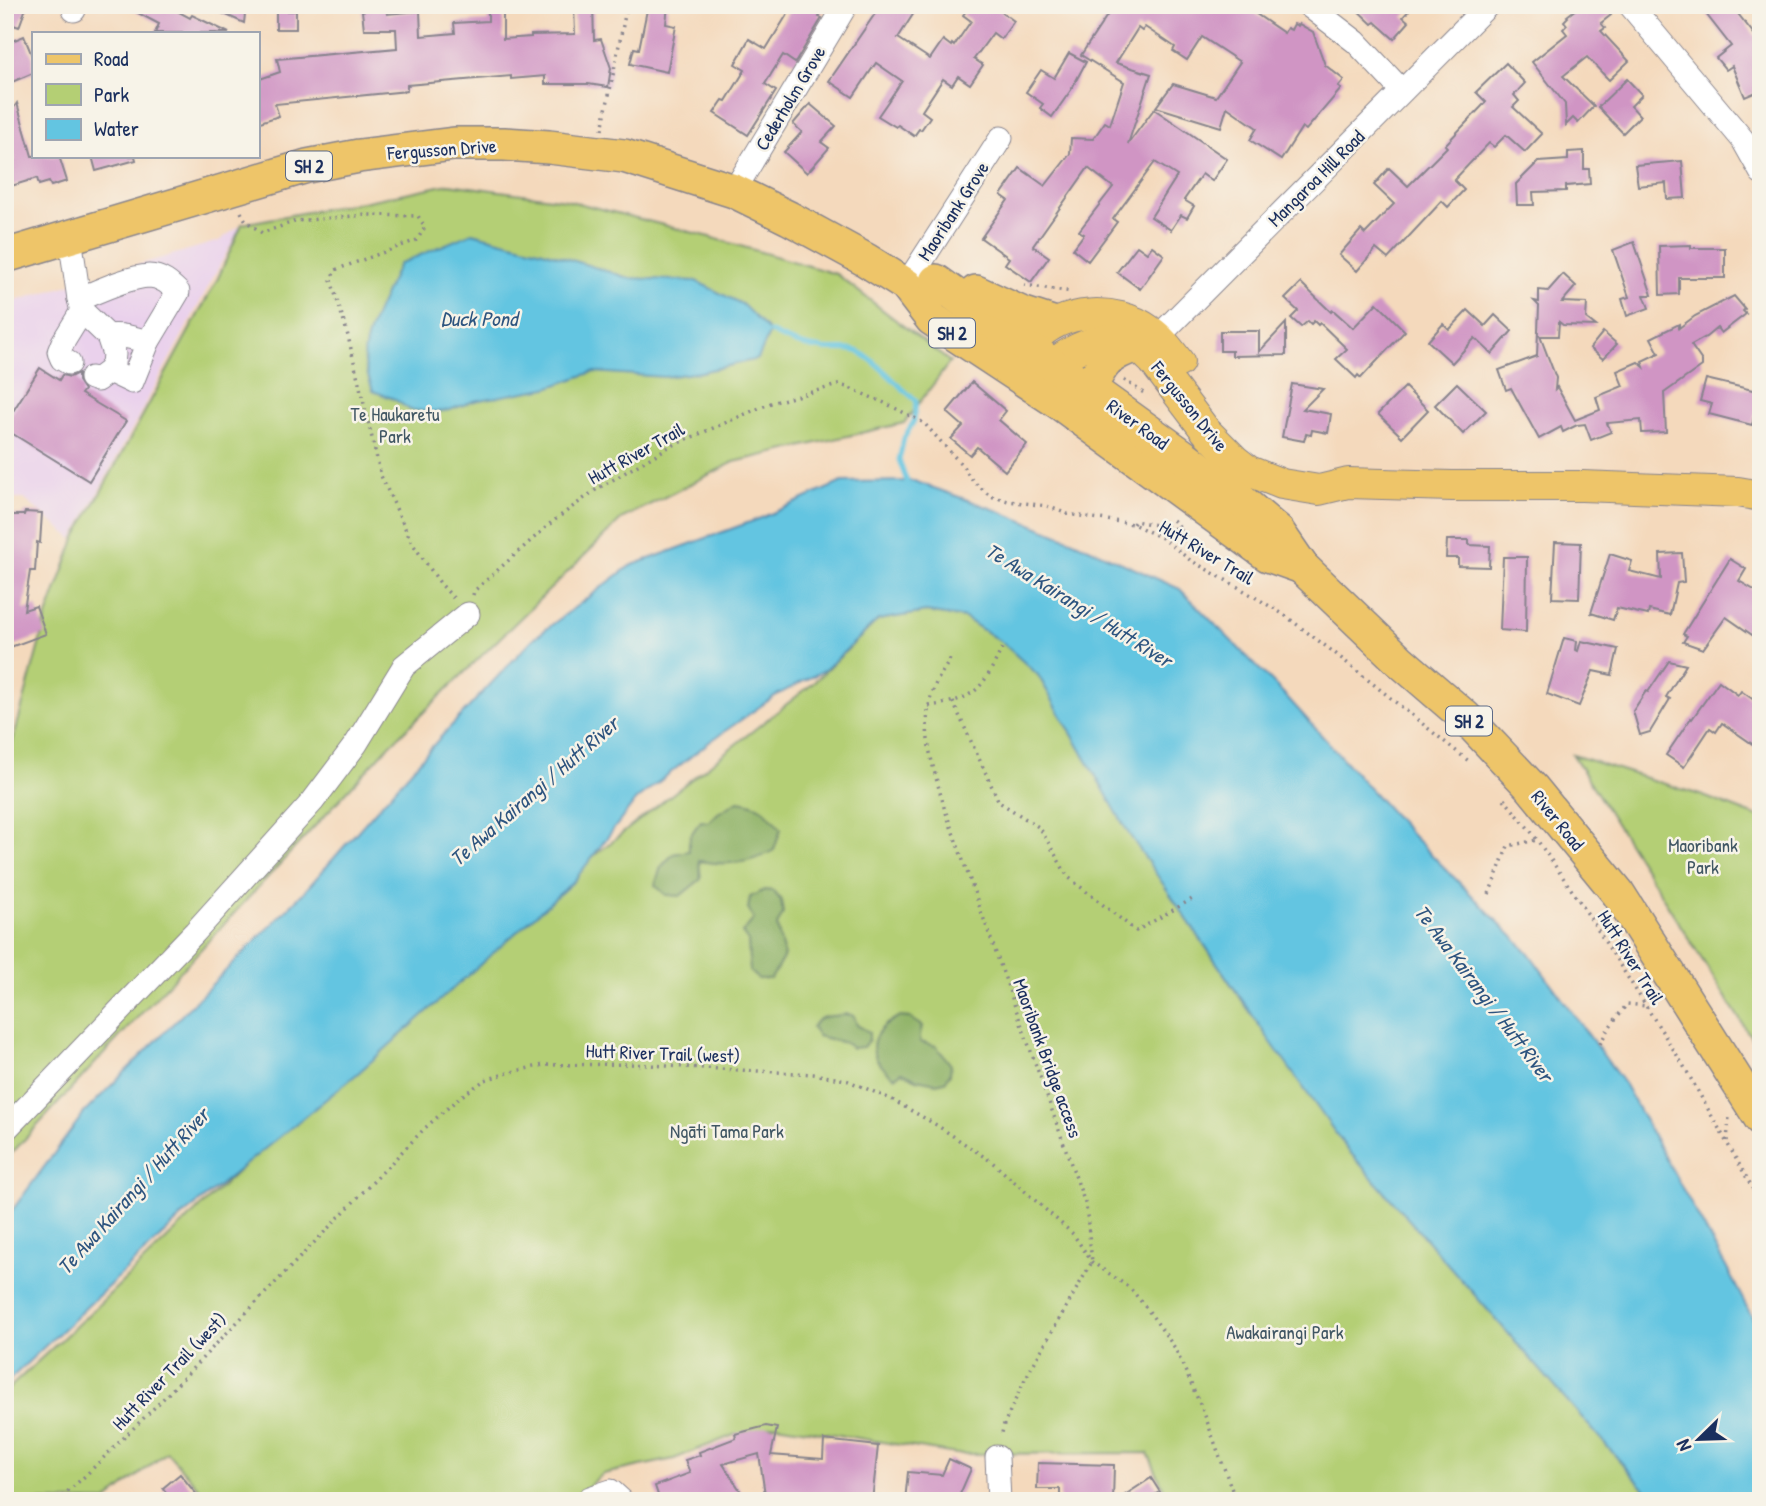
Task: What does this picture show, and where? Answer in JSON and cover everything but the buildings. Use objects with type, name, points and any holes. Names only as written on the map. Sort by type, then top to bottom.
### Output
[{"type":"highway","name":"Fergusson Drive","points":[[5,256],[307,166],[359,156],[454,144],[504,144],[597,152],[624,156],[734,191],[866,260],[921,283],[932,319],[1032,368]]},
{"type":"highway","points":[[921,283],[975,291],[1021,313],[1052,323]]},
{"type":"highway","points":[[1090,389],[1108,358],[1120,350],[1145,344]]},
{"type":"highway","name":"River Road","points":[[1032,368],[1090,389],[1186,458],[1269,524],[1278,532],[1302,567],[1399,660],[1465,717],[1532,788],[1618,893],[1761,1119]]},
{"type":"highway","name":"River Road","points":[[1032,368],[1061,404],[1268,555],[1302,567]]},
{"type":"main road","name":"Fergusson Drive","points":[[1052,323],[1089,314],[1121,316],[1148,328],[1145,344],[1153,361],[1206,431],[1249,471],[1282,484],[1319,490],[1348,483],[1595,486],[1738,492],[1761,496]]},
{"type":"main road","points":[[1032,368],[1038,335],[1052,323]]},
{"type":"main road","name":"Fergusson Drive","points":[[1032,368],[1103,339],[1118,338],[1145,344]]},
{"type":"street","name":"Cederholm Grove","points":[[734,191],[846,5]]},
{"type":"street","points":[[1308,5],[1356,42],[1402,91]]},
{"type":"street","name":"Mangaroa Hill Road","points":[[1145,344],[1488,5]]},
{"type":"street","points":[[1630,5],[1743,139],[1761,172]]},
{"type":"street","name":"Maoribank Grove","points":[[921,283],[1001,138]]},
{"type":"street","points":[[69,363],[62,359],[59,352],[80,305],[70,237]]},
{"type":"street","points":[[151,276],[168,282],[178,292],[148,342],[132,382],[100,374],[113,364],[114,354],[108,336],[80,305],[131,279],[151,276]]},
{"type":"street","points":[[108,336],[136,338],[148,342]]},
{"type":"street","points":[[5,1130],[195,932],[313,801],[356,744],[404,666],[468,614]]},
{"type":"street","points":[[997,1457],[999,1501]]},
{"type":"street","points":[[586,1501],[590,1498],[617,1496]]},
{"type":"path","points":[[597,152],[627,5]]},
{"type":"path","points":[[241,212],[246,220],[262,233],[296,220],[366,215],[418,216],[425,227],[418,240],[335,270],[331,280],[347,332],[381,476],[412,543],[440,583],[468,614]]},
{"type":"path","points":[[1024,285],[1077,293]]},
{"type":"path","name":"Hutt River Trail","points":[[468,614],[474,591],[552,522],[597,489],[667,448],[771,403],[838,385],[924,423],[972,480],[990,496],[1047,506],[1067,514],[1133,524],[1162,538],[1182,555],[1283,614],[1474,766]]},
{"type":"path","points":[[929,706],[953,702],[968,696],[982,685],[1004,644]]},
{"type":"path","name":"Maoribank Bridge access","points":[[950,659],[936,683],[929,706],[926,724],[929,745],[944,807],[1086,1206],[1092,1262]]},
{"type":"path","points":[[953,702],[999,802],[1040,828],[1068,877],[1136,931],[1194,898]]},
{"type":"path","name":"Hutt River Trail","points":[[1502,796],[1538,840],[1580,902],[1682,1063],[1761,1203]]},
{"type":"path","points":[[1489,894],[1508,846],[1538,840]]},
{"type":"path","points":[[1600,1045],[1608,1029],[1627,1004],[1646,1006]]},
{"type":"path","name":"Hutt River Trail (west)","points":[[57,1501],[161,1401],[425,1129],[460,1097],[485,1080],[544,1065],[630,1064],[813,1074],[846,1080],[891,1099],[992,1162],[1073,1234],[1092,1262],[1130,1288],[1148,1310],[1175,1348],[1204,1413],[1236,1501]]},
{"type":"path","points":[[997,1457],[1004,1424],[1025,1379],[1092,1262]]},
{"type":"shaded area","points":[[242,224],[73,539],[24,499],[5,499],[5,304],[219,241]]},
{"type":"green space","name":"Te Haukaretu Park","points":[[449,184],[566,200],[706,236],[836,274],[950,362],[904,423],[734,462],[623,518],[390,745],[12,1153],[5,1145],[5,770],[46,619],[75,539],[218,278],[242,224]]},
{"type":"green space","name":"Ngāti Tama Park","points":[[926,612],[965,618],[1004,644],[1039,675],[1176,903],[1347,1149],[1655,1501],[1169,1501],[1148,1453],[956,1454],[777,1425],[734,1435],[674,1459],[603,1474],[571,1501],[210,1501],[167,1452],[106,1501],[5,1501],[5,1392],[446,972],[811,685],[878,620]]},
{"type":"green space","name":"Maoribank Park","points":[[1573,755],[1703,796],[1761,818],[1761,1053]]},
{"type":"green space","points":[[738,801],[763,809],[781,829],[774,850],[738,863],[699,861],[701,879],[680,896],[666,895],[655,885],[661,867],[673,854],[689,851],[691,834],[701,821],[709,822]]},
{"type":"green space","points":[[764,890],[773,891],[781,900],[783,913],[777,926],[784,956],[770,979],[758,979],[750,972],[748,941],[742,933],[754,919],[748,909],[750,897]]},
{"type":"green space","points":[[848,1014],[854,1016],[857,1025],[869,1032],[869,1040],[863,1047],[852,1048],[845,1043],[818,1036],[812,1028],[823,1018]]},
{"type":"green space","points":[[898,1017],[910,1018],[922,1026],[920,1042],[936,1046],[951,1065],[950,1074],[945,1081],[936,1083],[902,1072],[895,1077],[878,1062],[873,1046],[875,1038],[887,1024]]},
{"type":"water","name":"Duck Pond","points":[[472,233],[543,251],[629,278],[696,281],[742,304],[770,332],[758,359],[701,372],[664,377],[593,372],[547,388],[474,401],[450,410],[410,410],[394,399],[373,391],[364,359],[371,328],[399,264]]},
{"type":"water","name":"Te Awa Kairangi / Hutt River","points":[[914,481],[1071,540],[1180,589],[1286,696],[1409,832],[1528,952],[1625,1085],[1761,1334],[1761,1501],[1655,1501],[1347,1149],[1129,834],[1038,675],[1004,644],[965,618],[926,612],[878,620],[825,670],[775,696],[708,743],[636,800],[574,881],[357,1074],[187,1212],[5,1384],[5,1220],[84,1113],[304,892],[438,740],[533,639],[630,566],[761,518],[842,482]]},
{"type":"waterway","points":[[770,332],[809,347],[861,353],[876,363],[916,400],[914,421],[904,438],[899,460],[909,487]]},
{"type":"park label","name":"Awakairangi Park","points":[[1285,1332]]}]
